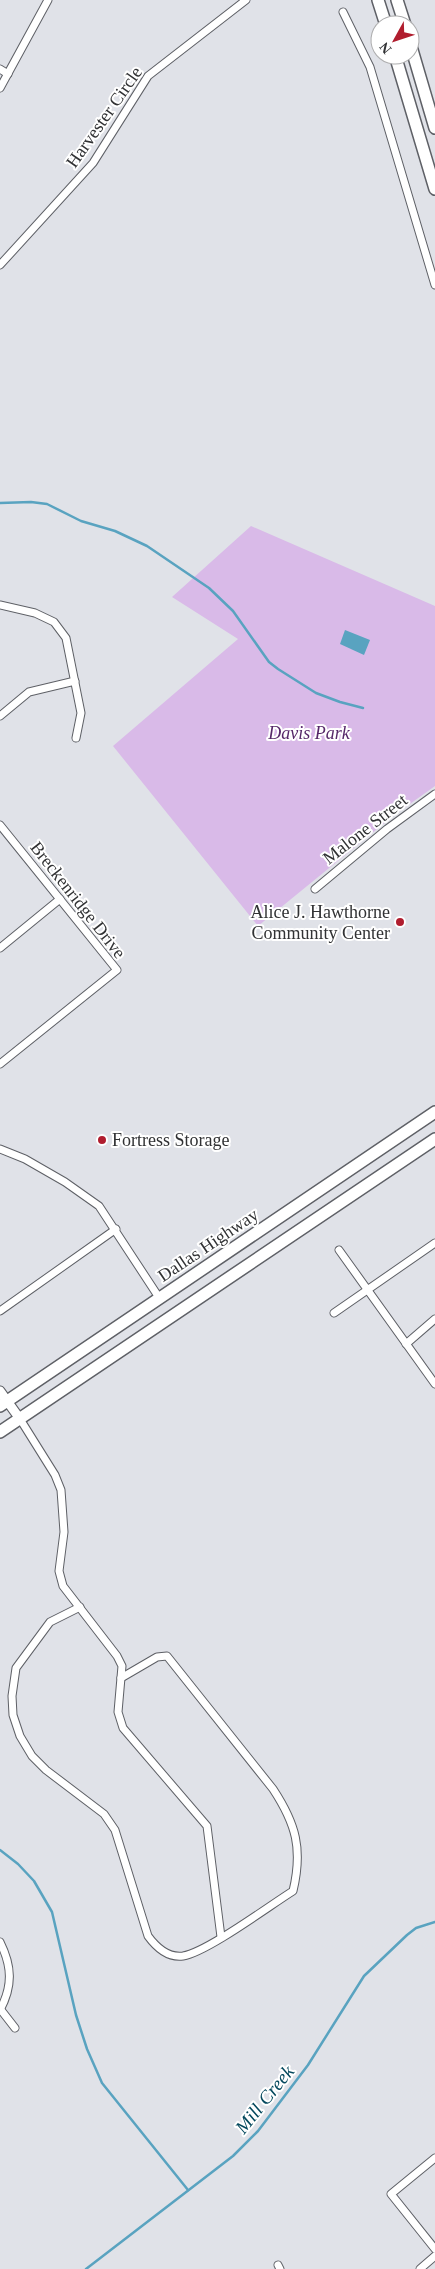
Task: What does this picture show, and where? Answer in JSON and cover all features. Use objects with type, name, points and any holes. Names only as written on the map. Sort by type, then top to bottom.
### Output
[{"type":"main road","points":[[378,0],[383,15]]},
{"type":"main road","points":[[397,0],[402,15]]},
{"type":"main road","points":[[398,65],[435,189]]},
{"type":"main road","points":[[416,65],[435,128]]},
{"type":"main road","name":"Dallas Highway","points":[[2,1399],[160,1298],[435,1112]]},
{"type":"main road","points":[[0,1432],[435,1139]]},
{"type":"street","points":[[0,88],[48,0]]},
{"type":"street","name":"Harvester Circle","points":[[0,265],[93,163],[148,76],[246,0]]},
{"type":"street","points":[[343,12],[370,67],[435,286]]},
{"type":"street","points":[[0,69],[8,74]]},
{"type":"street","points":[[0,605],[34,612],[54,622],[66,638],[81,714],[76,738]]},
{"type":"street","points":[[0,716],[30,692],[75,681]]},
{"type":"street","name":"Malone Street","points":[[315,889],[387,829],[435,794]]},
{"type":"street","name":"Breckenridge Drive","points":[[1,828],[117,970],[2,1060]]},
{"type":"street","points":[[0,948],[60,899]]},
{"type":"street","points":[[0,1149],[25,1158],[65,1182],[99,1206],[160,1298]]},
{"type":"street","points":[[0,1311],[116,1229]]},
{"type":"street","points":[[334,1313],[435,1243]]},
{"type":"street","points":[[339,1250],[435,1384]]},
{"type":"street","points":[[406,1344],[435,1319]]},
{"type":"street","points":[[2,1399],[20,1419],[55,1475],[62,1490],[64,1532],[59,1571],[63,1586],[117,1656],[122,1666],[118,1712],[123,1728],[207,1826],[221,1937]]},
{"type":"street","points":[[80,1607],[50,1622],[16,1668],[12,1696],[14,1715],[20,1736],[32,1756],[46,1770],[104,1814],[116,1830],[148,1936],[155,1947],[172,1955],[184,1956],[221,1937],[293,1891],[297,1849],[295,1828],[288,1812],[272,1789],[167,1656],[157,1657],[121,1678]]},
{"type":"street","points":[[0,1942],[10,1969],[10,1989],[0,2010],[15,2028]]},
{"type":"street","points":[[435,2158],[391,2194],[435,2249]]},
{"type":"street","points":[[420,2269],[435,2256]]},
{"type":"green space","name":"Davis Park","points":[[251,526],[435,606],[435,786],[393,816],[258,926],[113,746],[238,639],[172,597]]},
{"type":"water","points":[[345,630],[370,640],[364,655],[340,644]]},
{"type":"waterway","points":[[0,503],[31,502],[47,504],[81,521],[115,531],[147,546],[209,588],[233,611],[269,662],[278,669],[316,693],[363,708]]},
{"type":"waterway","points":[[0,1850],[18,1864],[34,1881],[52,1912],[76,2015],[87,2049],[102,2083],[188,2190]]},
{"type":"waterway","name":"Mill Creek","points":[[86,2269],[233,2156],[258,2131],[308,2065],[364,1976],[416,1928],[435,1922]]},
{"type":"place","name":"Alice J. Hawthorne Community Center","points":[[400,922]]},
{"type":"place","name":"Fortress Storage","points":[[102,1140]]}]
